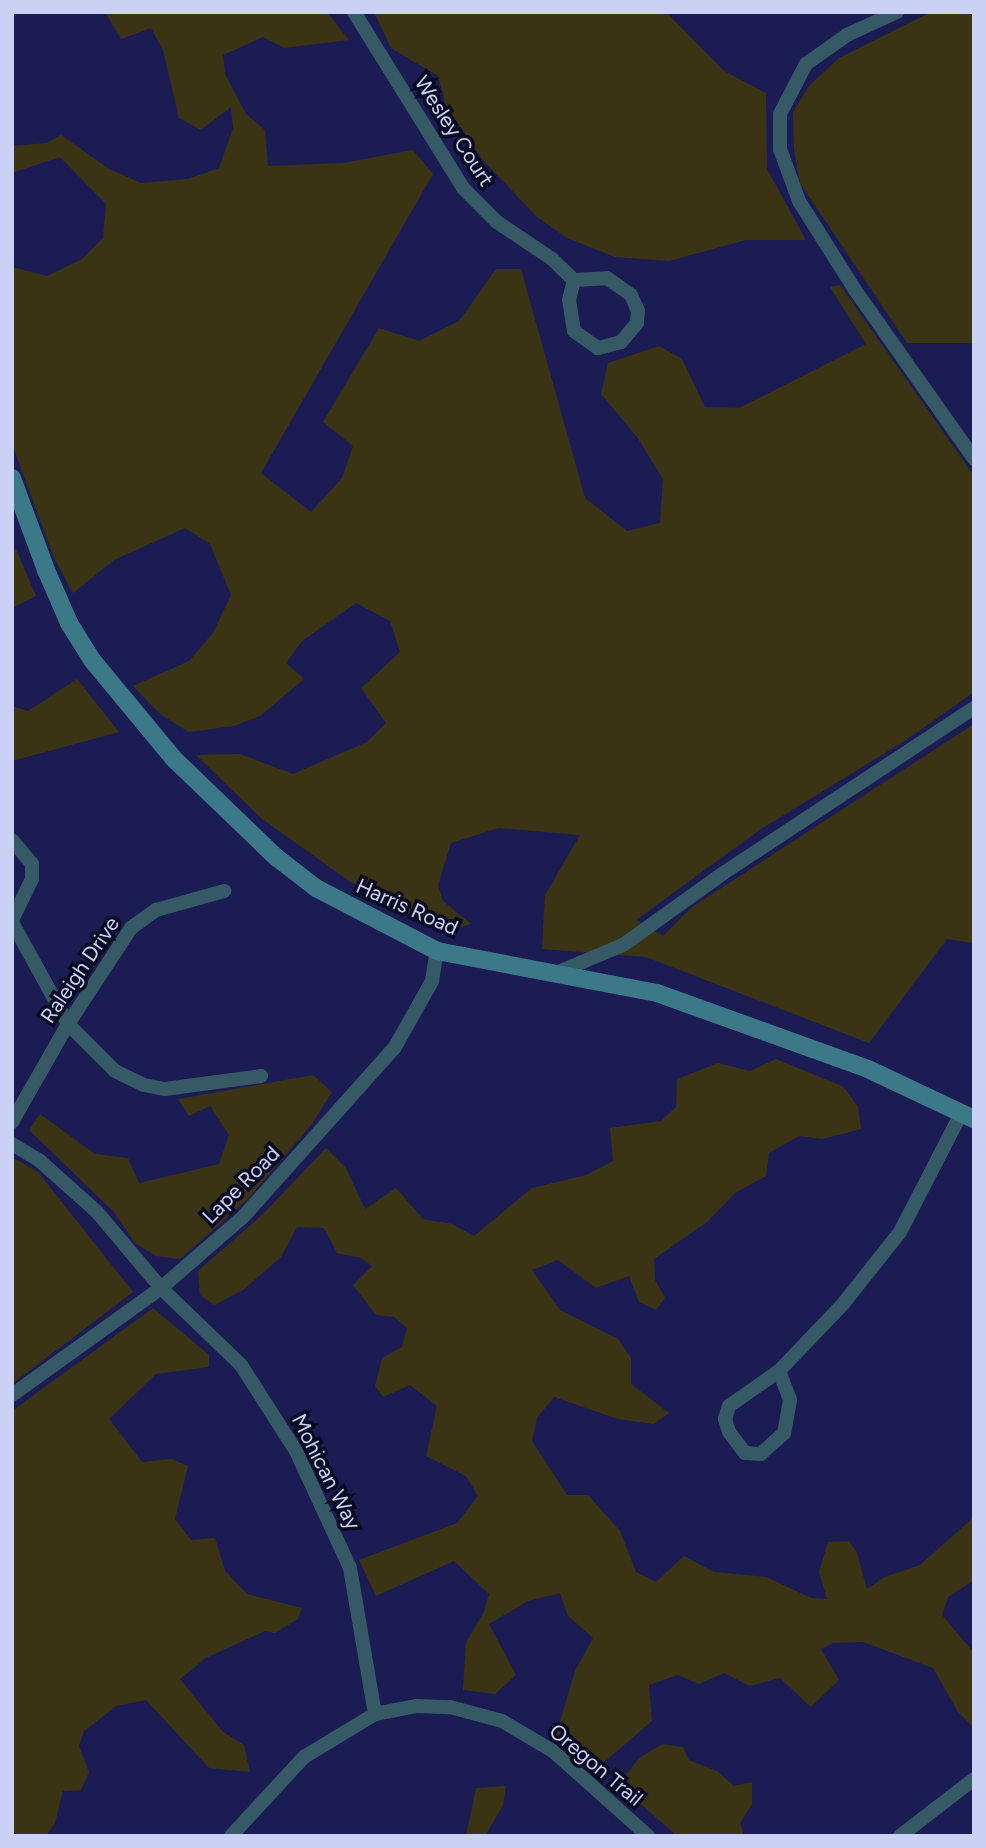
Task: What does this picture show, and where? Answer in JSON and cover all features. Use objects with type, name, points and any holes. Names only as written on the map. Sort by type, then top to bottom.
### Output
[{"type":"street","name":"Wesley Court","points":[[354,12],[463,188],[497,222],[552,259],[574,280]]},
{"type":"street","points":[[897,12],[847,36],[806,64],[780,114],[779,149],[799,201],[848,279],[974,459]]},
{"type":"street","points":[[607,278],[625,288],[638,311],[637,323],[627,337],[598,348],[578,338],[568,314],[574,280],[607,278]]},
{"type":"street","name":"Harris Road","points":[[12,478],[69,624],[120,697],[173,758],[275,857],[316,888],[437,951],[561,971],[657,993],[867,1069],[967,1117]]},
{"type":"street","points":[[561,971],[622,944],[974,708]]},
{"type":"street","points":[[12,839],[32,864],[32,879],[12,921],[68,1024],[114,1071],[144,1085],[165,1089],[261,1076]]},
{"type":"street","name":"Raleigh Drive","points":[[12,1122],[68,1024],[131,928],[156,910],[224,891]]},
{"type":"street","name":"Lape Road","points":[[12,1395],[161,1288],[243,1217],[395,1047],[432,981],[437,951]]},
{"type":"street","points":[[779,1371],[790,1400],[784,1433],[761,1454],[745,1452],[729,1433],[725,1419],[729,1405],[779,1371],[842,1304],[900,1232],[967,1117]]},
{"type":"street","name":"Mohican Way","points":[[12,1144],[40,1161],[97,1212],[161,1288],[241,1365],[296,1451],[350,1568],[375,1714]]},
{"type":"street","name":"Oregon Trail","points":[[231,1836],[304,1757],[375,1714],[417,1706],[450,1707],[502,1721],[553,1751],[648,1836]]},
{"type":"street","points":[[900,1836],[974,1779]]},
{"type":"shaded area","points":[[105,12],[327,12],[349,40],[284,48],[263,37],[223,55],[225,74],[246,114],[265,130],[268,166],[343,163],[413,150],[433,174],[261,473],[311,512],[342,478],[353,446],[323,422],[379,328],[419,341],[459,321],[496,269],[521,269],[585,498],[627,531],[660,523],[663,479],[637,437],[601,394],[608,363],[659,346],[682,359],[705,407],[739,408],[866,344],[830,287],[840,285],[974,476],[974,692],[906,740],[761,829],[636,920],[663,936],[692,907],[974,724],[974,943],[947,939],[869,1043],[646,957],[542,949],[545,895],[580,835],[498,828],[451,843],[438,885],[443,901],[471,924],[444,932],[349,881],[261,818],[196,755],[240,754],[293,774],[367,742],[386,723],[361,688],[400,652],[390,621],[356,603],[302,641],[286,663],[304,679],[260,716],[234,726],[189,732],[160,714],[133,686],[189,661],[213,633],[231,595],[210,544],[185,528],[114,560],[73,593],[54,558],[12,444],[12,267],[47,276],[82,259],[103,238],[106,204],[60,157],[12,173],[12,146],[47,143],[61,135],[109,169],[141,183],[188,179],[219,168],[233,128],[231,107],[201,130],[179,118],[163,50],[151,28],[121,39]]},
{"type":"shaded area","points":[[374,12],[666,12],[724,71],[766,93],[767,169],[806,240],[746,240],[669,261],[615,257],[567,238],[537,217],[482,159],[446,106],[438,76],[391,48]]},
{"type":"shaded area","points":[[931,12],[974,12],[974,343],[907,343],[800,183],[794,149],[793,112],[809,86],[839,58]]},
{"type":"shaded area","points":[[16,549],[36,596],[12,608],[12,551]]},
{"type":"shaded area","points":[[77,679],[119,732],[12,761],[12,706],[28,711]]},
{"type":"shaded area","points":[[776,1059],[844,1087],[858,1107],[861,1129],[822,1139],[799,1136],[769,1153],[766,1176],[735,1193],[707,1222],[654,1259],[655,1280],[665,1298],[656,1310],[639,1302],[629,1276],[596,1288],[558,1260],[532,1270],[560,1310],[618,1339],[631,1358],[631,1384],[669,1413],[654,1424],[618,1419],[554,1397],[537,1418],[532,1441],[567,1495],[588,1495],[620,1531],[636,1572],[656,1582],[684,1556],[714,1572],[766,1577],[811,1598],[827,1599],[819,1572],[828,1542],[849,1541],[857,1553],[867,1589],[885,1577],[920,1565],[974,1517],[974,1580],[948,1597],[942,1615],[974,1653],[974,1728],[958,1712],[933,1668],[863,1642],[833,1643],[821,1649],[839,1680],[811,1707],[780,1678],[750,1686],[724,1673],[699,1684],[678,1675],[649,1685],[652,1721],[602,1764],[556,1735],[575,1671],[593,1638],[568,1616],[560,1593],[528,1601],[489,1624],[516,1675],[495,1694],[463,1690],[466,1642],[484,1612],[489,1594],[454,1561],[376,1596],[359,1560],[457,1523],[478,1496],[466,1476],[426,1456],[437,1406],[410,1385],[383,1397],[375,1386],[382,1358],[402,1347],[407,1328],[394,1317],[376,1315],[353,1285],[372,1266],[361,1258],[337,1253],[324,1228],[297,1227],[281,1257],[243,1290],[214,1305],[200,1295],[198,1271],[263,1214],[326,1148],[346,1168],[365,1209],[396,1188],[423,1219],[452,1224],[474,1236],[532,1188],[586,1175],[613,1161],[610,1128],[661,1121],[676,1107],[677,1079],[718,1063],[750,1071]]},
{"type":"shaded area","points":[[313,1075],[332,1092],[312,1124],[247,1200],[180,1259],[156,1256],[135,1243],[114,1212],[29,1130],[40,1114],[95,1154],[128,1158],[139,1183],[219,1164],[229,1135],[210,1106],[189,1116],[178,1099]]},
{"type":"shaded area","points":[[12,1157],[38,1172],[133,1292],[12,1384]]},
{"type":"shaded area","points":[[153,1308],[209,1355],[209,1367],[156,1374],[109,1419],[142,1462],[171,1459],[188,1466],[175,1519],[191,1540],[215,1538],[225,1571],[247,1594],[302,1608],[298,1619],[275,1633],[265,1631],[206,1658],[180,1679],[223,1732],[244,1745],[250,1772],[209,1768],[146,1700],[116,1706],[84,1731],[79,1746],[89,1772],[81,1790],[63,1791],[55,1823],[46,1836],[14,1836],[12,1411]]},
{"type":"shaded area","points":[[662,1744],[683,1747],[689,1760],[717,1771],[734,1786],[752,1782],[752,1804],[740,1823],[744,1836],[677,1836],[634,1798],[622,1780],[638,1759]]},
{"type":"shaded area","points":[[506,1786],[503,1805],[485,1836],[466,1836],[476,1788]]}]
